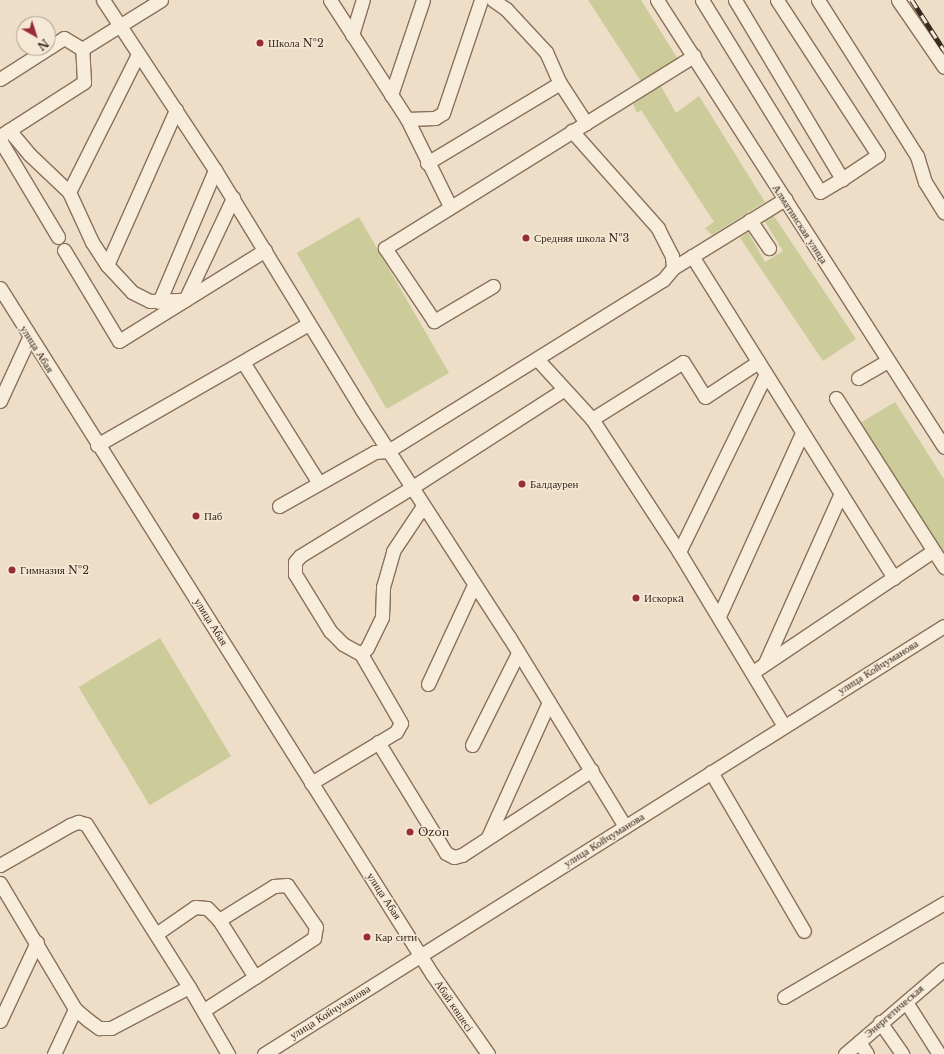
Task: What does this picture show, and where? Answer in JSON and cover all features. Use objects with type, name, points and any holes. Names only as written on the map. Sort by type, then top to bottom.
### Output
[{"type":"street","points":[[82,49],[160,0]]},
{"type":"street","points":[[330,0],[407,119],[427,163],[450,206]]},
{"type":"street","points":[[352,35],[363,0]]},
{"type":"street","points":[[391,95],[424,0]]},
{"type":"street","points":[[407,119],[435,118],[444,113],[481,0]]},
{"type":"street","points":[[493,0],[506,9],[532,35],[546,52],[560,83],[586,123]]},
{"type":"street","points":[[702,0],[820,192],[878,155],[777,0]]},
{"type":"street","points":[[735,0],[842,179]]},
{"type":"street","points":[[818,0],[917,156],[923,177],[944,212]]},
{"type":"street","points":[[898,0],[944,67]]},
{"type":"street","points":[[106,1],[138,54],[216,170],[308,324],[411,488],[592,770],[625,826]]},
{"type":"street","name":"Алматинская улица","points":[[660,1],[888,361],[942,439]]},
{"type":"street","points":[[0,79],[64,38],[82,49]]},
{"type":"street","points":[[82,49],[84,82],[4,133],[29,154],[69,192],[92,242],[107,265],[132,292],[140,298],[159,302],[185,300]]},
{"type":"street","points":[[69,192],[138,54]]},
{"type":"street","points":[[493,286],[434,321],[385,248],[450,206],[694,56]]},
{"type":"street","points":[[427,163],[560,83]]},
{"type":"street","points":[[107,265],[176,110]]},
{"type":"street","points":[[572,131],[658,228],[672,256],[673,268]]},
{"type":"street","points":[[0,140],[58,237]]},
{"type":"street","points":[[159,302],[216,170]]},
{"type":"street","points":[[185,300],[232,198]]},
{"type":"street","points":[[279,506],[374,452],[388,451],[663,280],[673,268],[784,199]]},
{"type":"street","points":[[750,220],[769,248]]},
{"type":"street","points":[[64,250],[119,341],[265,250]]},
{"type":"street","points":[[692,256],[894,578]]},
{"type":"street","name":"улица Абая","points":[[0,288],[97,445],[422,956]]},
{"type":"street","points":[[97,445],[308,324]]},
{"type":"street","points":[[0,401],[30,338]]},
{"type":"street","points":[[537,359],[563,390],[592,419],[679,552],[753,672],[784,726]]},
{"type":"street","points":[[858,378],[888,361]]},
{"type":"street","points":[[243,362],[319,483]]},
{"type":"street","points":[[592,419],[683,362],[705,397],[758,362]]},
{"type":"street","points":[[679,552],[766,374]]},
{"type":"street","points":[[311,783],[396,732],[400,728],[400,718],[361,654],[343,644],[330,631],[293,568],[300,556],[411,488],[563,390]]},
{"type":"street","points":[[836,398],[944,567]]},
{"type":"street","points":[[719,616],[802,433]]},
{"type":"street","points":[[764,664],[841,493]]},
{"type":"street","points":[[361,654],[367,648],[382,617],[383,587],[393,551],[423,506]]},
{"type":"street","points":[[753,672],[933,551]]},
{"type":"street","points":[[428,684],[474,585]]},
{"type":"street","name":"улица Койчуманова","points":[[264,1054],[422,956],[710,772],[944,626]]},
{"type":"street","points":[[472,745],[518,653]]},
{"type":"street","points":[[488,837],[549,702]]},
{"type":"street","points":[[378,742],[446,853],[454,857],[462,855],[592,770]]},
{"type":"street","points":[[710,772],[804,932]]},
{"type":"street","points":[[0,865],[70,825],[78,822],[86,824],[204,1010],[228,1054]]},
{"type":"street","points":[[0,883],[37,942],[75,1009],[98,1028],[111,1028],[189,987]]},
{"type":"street","points":[[204,1010],[314,938],[316,927],[287,885],[281,884],[219,920]]},
{"type":"street","points":[[784,997],[944,903]]},
{"type":"street","points":[[156,934],[195,907],[207,908],[219,920],[255,977]]},
{"type":"street","points":[[0,1021],[37,942]]},
{"type":"street","name":"Абай көшесі","points":[[422,956],[488,1054]]},
{"type":"street","name":"Энергетическая","points":[[845,1054],[880,1022],[906,1002],[944,968]]},
{"type":"street","points":[[906,1002],[939,1054]]},
{"type":"street","points":[[54,1054],[75,1009]]},
{"type":"street","points":[[880,1022],[902,1054]]},
{"type":"street","points":[[859,1042],[867,1054]]},
{"type":"green space","points":[[588,0],[641,0],[681,64],[657,79],[676,113],[699,96],[765,202],[712,235],[705,228],[714,222],[641,110],[637,113],[633,104],[648,92]]},
{"type":"green space","points":[[772,213],[856,339],[823,361],[740,238],[748,232],[765,262],[783,251],[764,220]]},
{"type":"green space","points":[[359,217],[449,373],[387,409],[297,253]]},
{"type":"green space","points":[[895,402],[944,479],[944,557],[860,423]]},
{"type":"green space","points":[[160,638],[231,756],[150,805],[79,687]]},
{"type":"railway","points":[[912,0],[944,50]]},
{"type":"place","name":"Школа №2","points":[[260,43]]},
{"type":"place","name":"Средняя школа №3","points":[[526,238]]},
{"type":"place","name":"Балдаурен","points":[[522,484]]},
{"type":"place","name":"Паб","points":[[196,516]]},
{"type":"place","name":"Гимназия №2","points":[[12,570]]},
{"type":"place","name":"Искоркa","points":[[636,598]]},
{"type":"place","name":"Ozon","points":[[410,832]]},
{"type":"place","name":"Кар сити","points":[[367,937]]}]
